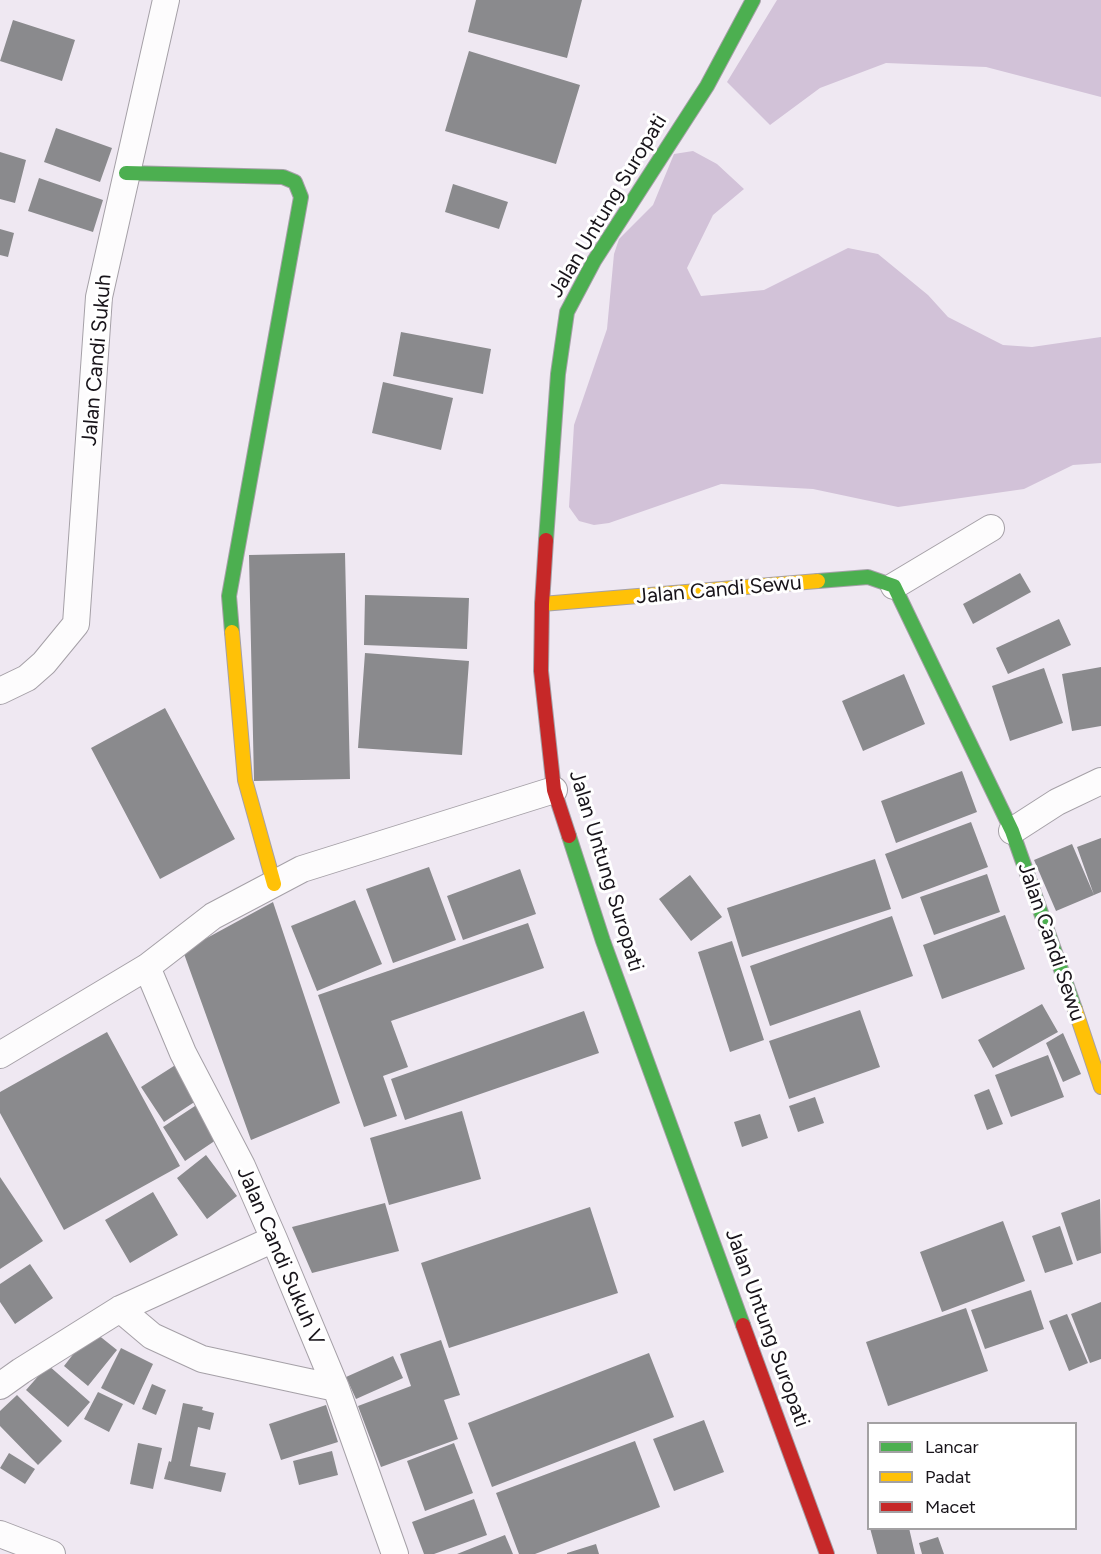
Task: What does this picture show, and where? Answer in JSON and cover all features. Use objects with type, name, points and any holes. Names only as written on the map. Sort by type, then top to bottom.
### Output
[{"type":"street","name":"Jalan Candi Sukuh","points":[[0,691],[27,678],[44,663],[76,624],[99,297],[166,0]]},
{"type":"street","name":"Jalan Untung Suropati","points":[[753,0],[708,86],[594,261],[567,312],[558,374],[542,604],[541,671],[554,790],[603,941],[828,1554]]},
{"type":"street","points":[[126,173],[283,177],[295,182],[301,197],[229,596],[245,780],[274,884]]},
{"type":"street","points":[[894,586],[991,528]]},
{"type":"street","name":"Jalan Candi Sewu","points":[[542,604],[868,577],[894,586],[1012,831],[1061,966],[1101,1087]]},
{"type":"street","points":[[1012,831],[1056,802],[1101,781]]},
{"type":"street","points":[[0,1055],[147,967],[213,916],[302,869],[554,790]]},
{"type":"street","name":"Jalan Candi Sukuh V","points":[[147,967],[183,1053],[242,1166],[274,1239],[336,1388],[395,1554]]},
{"type":"street","points":[[0,1386],[120,1309],[274,1239]]},
{"type":"street","points":[[120,1309],[152,1336],[202,1359],[336,1388]]},
{"type":"street","points":[[0,1534],[52,1554]]},
{"type":"shaded area","points":[[777,0],[1101,0],[1101,97],[986,67],[886,63],[820,88],[770,125],[727,82]]},
{"type":"shaded area","points":[[693,151],[717,164],[744,189],[713,215],[687,268],[701,296],[764,290],[848,248],[878,254],[928,295],[948,317],[1003,345],[1032,347],[1101,337],[1101,463],[1073,465],[1024,489],[898,507],[813,489],[721,484],[609,523],[594,525],[579,521],[569,507],[574,425],[607,329],[614,254],[619,239],[653,205],[674,154]]},
{"type":"building","points":[[476,0],[582,0],[567,58],[468,32]]},
{"type":"building","points":[[13,20],[75,40],[62,81],[0,61]]},
{"type":"building","points":[[469,51],[580,85],[556,164],[445,131]]},
{"type":"building","points":[[56,128],[112,148],[100,182],[44,162]]},
{"type":"building","points":[[0,152],[26,160],[15,203],[0,199]]},
{"type":"building","points":[[39,178],[103,200],[93,232],[28,211]]},
{"type":"building","points":[[453,184],[508,202],[499,229],[445,212]]},
{"type":"building","points":[[0,229],[14,233],[8,257],[0,255]]},
{"type":"building","points":[[401,332],[491,349],[483,394],[393,376]]},
{"type":"building","points":[[383,382],[453,398],[441,450],[372,433]]},
{"type":"building","points":[[345,553],[350,779],[254,781],[249,555]]},
{"type":"building","points":[[1020,573],[1031,592],[973,624],[963,604]]},
{"type":"building","points":[[365,595],[469,598],[467,649],[364,645]]},
{"type":"building","points":[[1059,619],[1071,645],[1008,674],[996,648]]},
{"type":"building","points":[[365,653],[469,661],[462,755],[358,748]]},
{"type":"building","points":[[1101,667],[1101,726],[1072,731],[1062,674]]},
{"type":"building","points":[[1044,668],[1063,723],[1010,741],[992,686]]},
{"type":"building","points":[[904,674],[925,724],[863,751],[842,701]]},
{"type":"building","points":[[165,708],[235,839],[160,879],[91,748]]},
{"type":"building","points":[[962,771],[977,812],[896,843],[881,801]]},
{"type":"building","points":[[971,822],[988,867],[902,899],[885,854]]},
{"type":"building","points":[[1101,838],[1101,892],[1094,895],[1077,847]]},
{"type":"building","points":[[1072,844],[1094,895],[1056,911],[1034,860]]},
{"type":"building","points":[[875,859],[891,909],[742,957],[727,908]]},
{"type":"building","points":[[429,867],[456,940],[393,963],[366,889]]},
{"type":"building","points":[[520,869],[536,914],[463,940],[447,896]]},
{"type":"building","points":[[987,874],[1000,912],[934,935],[920,897]]},
{"type":"building","points":[[690,875],[722,917],[691,941],[659,899]]},
{"type":"building","points":[[355,900],[382,964],[317,991],[291,926]]},
{"type":"building","points":[[273,902],[340,1103],[251,1140],[183,951]]},
{"type":"building","points":[[1005,915],[1025,969],[942,999],[923,945]]},
{"type":"building","points":[[892,916],[913,976],[770,1026],[750,966]]},
{"type":"building","points":[[528,923],[544,968],[391,1021],[408,1067],[383,1076],[397,1116],[364,1127],[318,995]]},
{"type":"building","points":[[732,941],[764,1040],[730,1052],[698,952]]},
{"type":"building","points":[[1042,1004],[1058,1032],[993,1068],[978,1040]]},
{"type":"building","points":[[860,1010],[880,1067],[789,1099],[769,1041]]},
{"type":"building","points":[[584,1011],[599,1053],[405,1120],[391,1079]]},
{"type":"building","points":[[107,1032],[180,1166],[64,1230],[0,1113],[0,1092]]},
{"type":"building","points":[[1063,1033],[1081,1074],[1063,1082],[1046,1043]]},
{"type":"building","points":[[1048,1055],[1064,1097],[1011,1117],[995,1075]]},
{"type":"building","points":[[177,1064],[199,1099],[164,1122],[141,1087]]},
{"type":"building","points":[[989,1089],[1003,1124],[987,1130],[974,1095]]},
{"type":"building","points":[[815,1097],[824,1123],[798,1132],[789,1106]]},
{"type":"building","points":[[198,1104],[219,1138],[185,1161],[163,1127]]},
{"type":"building","points":[[462,1111],[481,1179],[389,1205],[370,1138]]},
{"type":"building","points":[[760,1114],[768,1138],[742,1147],[734,1122]]},
{"type":"building","points":[[206,1155],[237,1196],[207,1219],[177,1178]]},
{"type":"building","points":[[0,1177],[43,1241],[0,1269]]},
{"type":"building","points":[[153,1192],[178,1235],[130,1263],[105,1220]]},
{"type":"building","points":[[1100,1199],[1101,1253],[1077,1261],[1061,1213]]},
{"type":"building","points":[[385,1203],[399,1251],[312,1273],[292,1227]]},
{"type":"building","points":[[590,1207],[618,1293],[449,1348],[421,1263]]},
{"type":"building","points":[[1003,1221],[1025,1281],[942,1312],[920,1252]]},
{"type":"building","points":[[1060,1226],[1073,1264],[1045,1273],[1032,1236]]},
{"type":"building","points":[[30,1264],[53,1298],[15,1324],[0,1302],[0,1284]]},
{"type":"building","points":[[1031,1290],[1044,1329],[985,1349],[971,1310]]},
{"type":"building","points":[[1101,1302],[1101,1359],[1090,1363],[1071,1314]]},
{"type":"building","points":[[966,1308],[988,1371],[888,1406],[866,1342]]},
{"type":"building","points":[[1067,1314],[1088,1363],[1069,1371],[1049,1321]]},
{"type":"building","points":[[92,1330],[117,1350],[88,1386],[64,1366]]},
{"type":"building","points":[[441,1340],[460,1395],[444,1400],[458,1439],[381,1467],[358,1406],[411,1386],[400,1354]]},
{"type":"building","points":[[121,1348],[153,1364],[134,1405],[101,1388]]},
{"type":"building","points":[[649,1353],[674,1417],[492,1487],[468,1423]]},
{"type":"building","points":[[393,1356],[403,1378],[356,1399],[346,1377]]},
{"type":"building","points":[[48,1365],[90,1402],[68,1427],[26,1390]]},
{"type":"building","points":[[152,1384],[166,1390],[156,1415],[142,1409]]},
{"type":"building","points":[[98,1392],[123,1404],[109,1432],[84,1419]]},
{"type":"building","points":[[17,1395],[62,1441],[38,1465],[0,1426],[0,1411]]},
{"type":"building","points":[[183,1403],[203,1407],[202,1410],[214,1413],[210,1430],[198,1427],[190,1466],[226,1473],[221,1492],[164,1479],[169,1461],[171,1462]]},
{"type":"building","points":[[326,1405],[338,1442],[281,1460],[269,1424]]},
{"type":"building","points":[[704,1420],[724,1472],[674,1491],[653,1439]]},
{"type":"building","points":[[635,1441],[660,1507],[535,1554],[519,1554],[496,1493]]},
{"type":"building","points":[[138,1443],[162,1448],[153,1489],[130,1484]]},
{"type":"building","points":[[454,1443],[473,1493],[425,1511],[407,1461]]},
{"type":"building","points":[[332,1451],[338,1475],[299,1485],[293,1461]]},
{"type":"building","points":[[9,1453],[35,1469],[25,1484],[0,1468]]},
{"type":"building","points":[[474,1499],[487,1535],[434,1554],[424,1554],[412,1522]]},
{"type":"building","points":[[871,1530],[909,1530],[915,1554],[877,1554]]},
{"type":"building","points":[[505,1535],[513,1554],[457,1554]]},
{"type":"building","points":[[938,1537],[944,1554],[922,1554],[919,1543]]},
{"type":"building","points":[[596,1544],[599,1554],[567,1554],[567,1553]]},
{"type":"traffic: fast","points":[[546,540],[558,374],[567,312],[594,261],[707,86],[753,0]]},
{"type":"traffic: fast","points":[[126,173],[283,177],[295,182],[301,197],[229,596],[232,632]]},
{"type":"traffic: fast","points":[[818,581],[868,577],[894,586],[1012,831],[1075,1009]]},
{"type":"traffic: fast","points":[[569,836],[603,941],[743,1325]]},
{"type":"traffic: slow","points":[[542,604],[818,581]]},
{"type":"traffic: slow","points":[[232,632],[245,780],[274,884]]},
{"type":"traffic: slow","points":[[1075,1009],[1101,1087]]},
{"type":"traffic: jam","points":[[546,540],[541,671],[554,790],[569,836]]},
{"type":"traffic: jam","points":[[743,1325],[827,1554]]}]
